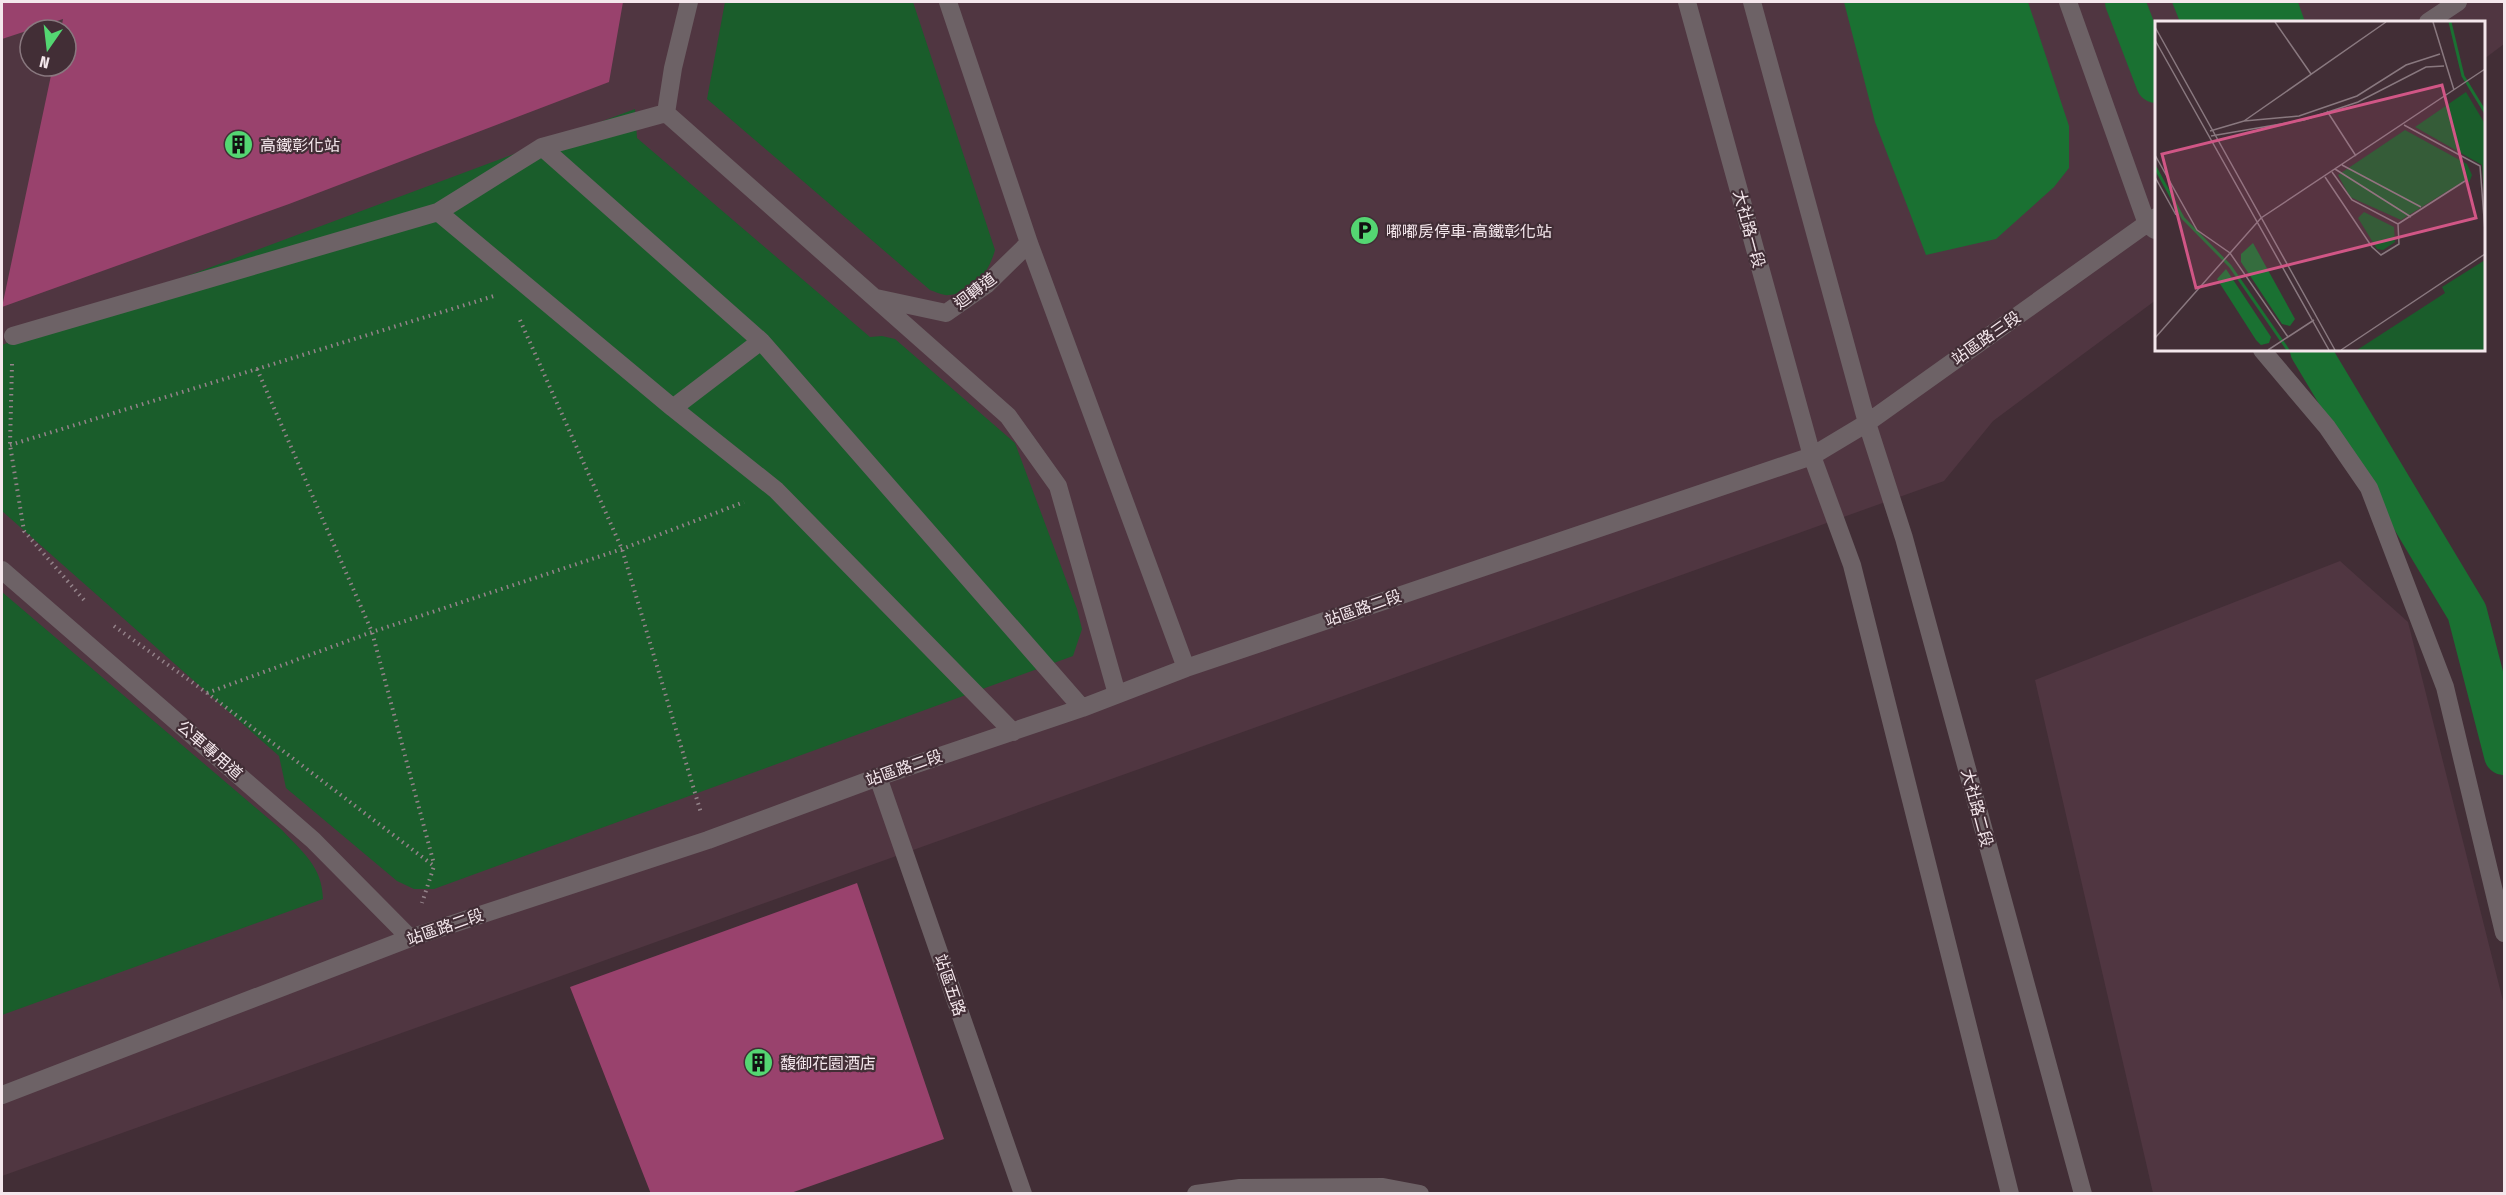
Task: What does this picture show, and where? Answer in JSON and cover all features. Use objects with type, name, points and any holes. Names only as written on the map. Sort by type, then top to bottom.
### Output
[{"type":"street","points":[[666,113],[673,68],[689,2]]},
{"type":"street","points":[[948,2],[1029,243],[1186,668]]},
{"type":"street","name":"大社路一段","points":[[1687,2],[1812,456]]},
{"type":"street","points":[[1752,2],[1867,423]]},
{"type":"street","points":[[2068,2],[2153,224]]},
{"type":"street","points":[[2430,21],[2458,2]]},
{"type":"street","points":[[13,336],[438,212],[542,147],[666,113]]},
{"type":"street","points":[[666,113],[1008,416],[1058,486],[1117,694]]},
{"type":"street","points":[[542,147],[761,341],[1082,708]]},
{"type":"street","points":[[438,212],[673,408],[776,490],[1013,732]]},
{"type":"street","name":"站區路三段","points":[[1812,456],[1867,423],[2153,224]]},
{"type":"street","name":"迴轉道","points":[[874,298],[946,313],[986,285],[1029,243]]},
{"type":"street","points":[[673,408],[761,341]]},
{"type":"street","points":[[2263,351],[2327,427],[2369,488],[2445,687],[2505,933]]},
{"type":"street","name":"大社路二段","points":[[1867,423],[1904,538],[2082,1194]]},
{"type":"street","points":[[1812,456],[1852,565],[2010,1194]]},
{"type":"street","name":"站區路二段","points":[[2,1095],[410,938],[708,840],[878,777],[1082,708],[1186,668],[1812,456]]},
{"type":"street","name":"公車專用道","points":[[2,570],[313,840],[410,938]]},
{"type":"street","name":"站區五路","points":[[878,777],[1023,1194]]},
{"type":"street","points":[[1196,1194],[1240,1188],[1383,1187],[1420,1194]]},
{"type":"path","points":[[10,444],[507,292],[535,294]]},
{"type":"path","points":[[517,313],[622,549],[708,840]]},
{"type":"path","points":[[13,336],[10,444],[24,531],[87,603]]},
{"type":"path","points":[[256,369],[372,632],[434,866],[410,938]]},
{"type":"path","points":[[207,693],[372,632],[622,549],[776,490]]},
{"type":"path","points":[[113,625],[207,693],[434,866]]},
{"type":"shaded area","points":[[2,2],[2504,2],[2504,44],[2485,58],[2485,21],[2155,21],[2155,301],[1993,421],[1944,481],[2,1176]]},
{"type":"shaded area","points":[[725,2],[913,2],[995,250],[989,266],[973,286],[949,295],[930,290],[707,99]]},
{"type":"shaded area","points":[[1844,2],[2028,2],[2069,126],[2069,168],[2054,187],[1996,239],[1926,255],[1875,122]]},
{"type":"shaded area","points":[[2172,2],[2298,2],[2305,21],[2180,21]]},
{"type":"shaded area","points":[[635,109],[637,138],[870,337],[882,336],[895,339],[1015,443],[1077,609],[1082,629],[1073,656],[434,889],[414,889],[397,881],[286,788],[279,756],[2,511],[2,345]]},
{"type":"shaded area","points":[[2340,561],[2408,622],[2504,1005],[2504,1193],[2153,1193],[2035,680]]},
{"type":"shaded area","points":[[2,592],[282,830],[304,853],[315,869],[322,888],[323,899],[2,1015]]},
{"type":"building","name":"高鐵彰化站","points":[[2,2],[623,2],[609,82],[289,204],[2,307],[50,78],[78,78],[78,18],[18,18],[18,34],[2,39]]},
{"type":"building","name":"馥御花園酒店","points":[[857,883],[944,1139],[788,1194],[651,1194],[570,987]]},
{"type":"waterway","points":[[2125,2],[2155,80]]},
{"type":"waterway","points":[[2311,351],[2467,612],[2504,755]]},
{"type":"place","name":"高鐵彰化站","points":[[239,145]]},
{"type":"place","name":"嘟嘟房停車-高鐵彰化站","points":[[1365,231]]},
{"type":"place","name":"馥御花園酒店","points":[[759,1063]]}]
